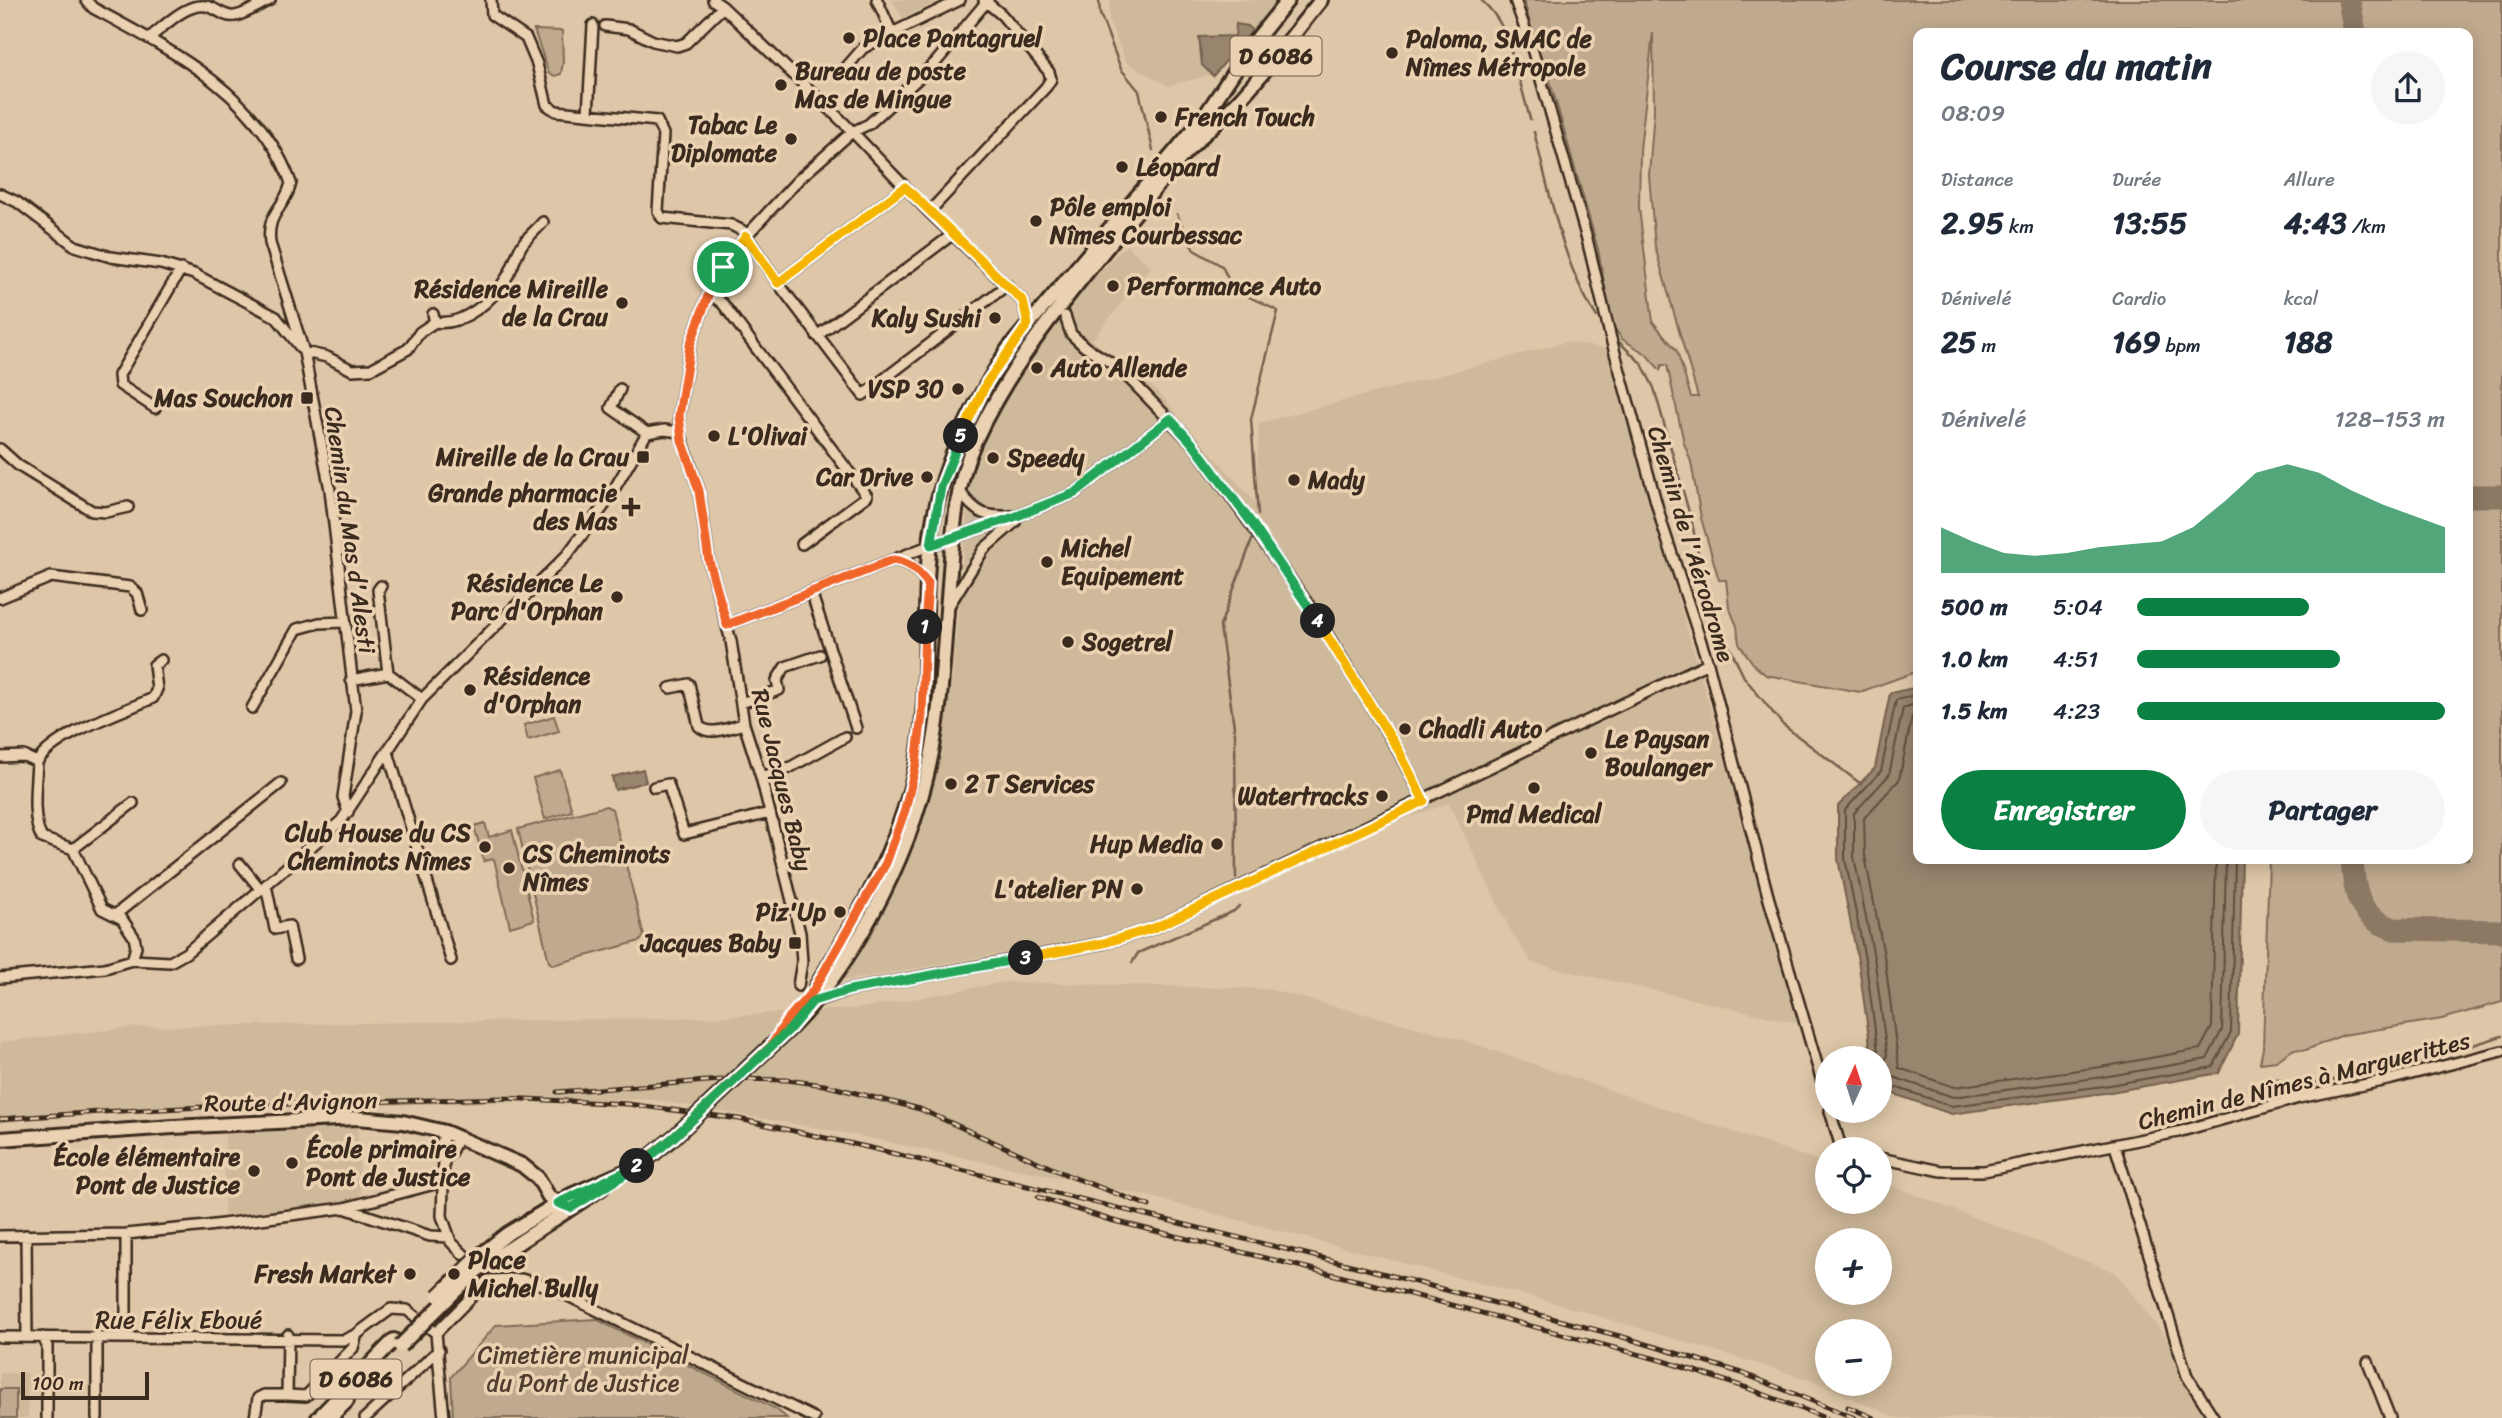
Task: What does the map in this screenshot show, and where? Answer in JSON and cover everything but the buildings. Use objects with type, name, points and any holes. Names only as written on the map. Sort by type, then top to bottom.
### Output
[{"type":"main road","name":"D 6086","points":[[771,1046],[787,1020],[813,991],[849,931],[886,863],[905,810],[916,764],[922,715],[931,545],[941,487],[964,426],[987,382],[1028,324],[1195,127],[1251,46],[1288,0]]},
{"type":"main road","name":"D 6086","points":[[482,1261],[640,1165],[790,1029],[835,973],[867,922],[900,859],[930,764],[938,718],[960,492],[973,444],[1005,383],[1031,343],[1186,151],[1240,99],[1321,0]]},
{"type":"main road","name":"Route d'Avignon","points":[[0,1139],[173,1126],[357,1118],[415,1124],[458,1137],[527,1169],[558,1203]]},
{"type":"main road","name":"D 6086","points":[[318,1418],[507,1234],[558,1203],[640,1165]]},
{"type":"main road","points":[[558,1203],[571,1208]]},
{"type":"main road","name":"D 6086","points":[[330,1418],[397,1343]]},
{"type":"street","points":[[86,0],[93,8],[149,38],[210,78],[249,112],[275,148],[292,183],[289,193],[271,219],[268,228],[270,243],[304,352],[327,357],[352,370],[371,369],[408,349],[434,318],[444,324],[461,318],[491,299],[509,276],[523,244],[543,222]]},
{"type":"street","points":[[149,38],[186,10],[195,7],[207,6],[227,16],[236,16],[270,0]]},
{"type":"street","points":[[491,0],[492,15],[526,38],[537,64],[547,105],[556,111],[657,121],[663,134],[658,211],[662,218],[731,225],[743,230],[778,283],[863,395],[1007,285]]},
{"type":"street","points":[[713,0],[852,132],[929,212],[1023,301],[1028,324]]},
{"type":"street","points":[[877,0],[892,33]]},
{"type":"street","points":[[844,70],[863,48],[960,0]]},
{"type":"street","name":"Chemin de l'Aérodrome","points":[[1515,0],[1580,214],[1663,527],[1708,663],[1768,896],[1815,1058]]},
{"type":"street","points":[[620,389],[611,408],[647,433],[664,430],[680,432],[679,416],[690,345],[709,293],[723,267],[746,236],[799,179],[852,132],[869,124],[932,66],[986,1],[1002,15],[1033,52],[1049,72],[1051,79],[929,212]]},
{"type":"street","points":[[605,26],[629,29],[653,41],[677,46],[686,43],[723,7]]},
{"type":"street","points":[[588,114],[593,25]]},
{"type":"street","points":[[778,283],[905,187]]},
{"type":"street","name":"Chemin du Mas d'Alesti","points":[[0,194],[17,202],[75,246],[111,257],[181,269],[276,317],[304,352],[330,490],[356,718],[343,797],[348,812]]},
{"type":"street","points":[[817,336],[953,234]]},
{"type":"street","points":[[155,408],[120,385],[119,375],[181,269]]},
{"type":"street","points":[[709,293],[723,304],[867,496],[802,544]]},
{"type":"street","points":[[1065,316],[1071,334],[1085,347],[1118,368],[1201,454],[1311,608],[1399,751],[1424,801]]},
{"type":"street","points":[[727,625],[931,545],[1075,493],[1170,419]]},
{"type":"street","name":"Rue Jacques Baby","points":[[680,432],[699,491],[709,561],[736,664],[744,724],[761,777],[800,933],[802,962],[798,986]]},
{"type":"street","points":[[0,978],[105,968],[132,960],[170,962],[186,953],[348,812],[422,699],[567,555],[606,503],[647,433]]},
{"type":"street","points":[[0,449],[19,466],[92,511],[106,512],[128,507]]},
{"type":"street","points":[[960,492],[969,504],[985,516],[1017,516]]},
{"type":"street","points":[[947,608],[984,549],[1015,522],[1017,516]]},
{"type":"street","points":[[893,560],[915,567],[928,583]]},
{"type":"street","points":[[0,598],[51,577],[130,587],[137,593],[142,610]]},
{"type":"street","points":[[380,586],[378,590],[388,673],[422,699]]},
{"type":"street","points":[[811,592],[856,728]]},
{"type":"street","points":[[252,708],[259,700],[297,629],[319,623],[345,622]]},
{"type":"street","points":[[741,703],[779,690],[777,680],[785,667],[820,655]]},
{"type":"street","points":[[132,960],[136,947],[134,937],[122,919],[102,909],[72,849],[42,838],[39,833],[36,802],[37,762],[50,748],[101,719],[153,698],[157,689],[154,665],[162,660]]},
{"type":"street","points":[[813,1001],[850,990],[1104,943],[1154,928],[1708,663]]},
{"type":"street","points":[[352,680],[388,673]]},
{"type":"street","points":[[670,688],[689,684],[699,726],[703,730],[709,732],[744,724]]},
{"type":"street","points":[[761,777],[789,768],[845,737]]},
{"type":"street","points":[[388,752],[451,960]]},
{"type":"street","points":[[0,757],[24,756],[37,762]]},
{"type":"street","points":[[115,915],[281,783]]},
{"type":"street","points":[[654,787],[668,784],[684,834],[770,813]]},
{"type":"street","points":[[72,849],[133,803]]},
{"type":"street","points":[[240,864],[263,887],[275,929],[289,926],[296,959]]},
{"type":"street","points":[[835,973],[837,981],[850,990]]},
{"type":"street","name":"Chemin de Nîmes à Marguerittes","points":[[2115,1146],[2202,1126],[2299,1098],[2392,1079],[2502,1051]]},
{"type":"street","points":[[444,1132],[440,1148],[444,1160],[442,1216],[456,1248],[488,1280]]},
{"type":"street","points":[[444,1160],[458,1137]]},
{"type":"street","points":[[1892,1161],[1941,1171],[1984,1171],[2115,1146],[2187,1376],[2214,1418]]},
{"type":"street","points":[[0,1236],[126,1234],[344,1208],[442,1182]]},
{"type":"street","points":[[369,1202],[370,1215]]},
{"type":"street","points":[[344,1208],[430,1237],[449,1237]]},
{"type":"street","points":[[126,1234],[126,1338]]},
{"type":"street","points":[[26,1235],[27,1336]]},
{"type":"street","points":[[436,1333],[488,1280],[521,1279],[550,1287],[814,1418]]},
{"type":"street","points":[[255,1418],[258,1398],[264,1395],[306,1396],[353,1348],[357,1334],[391,1309],[407,1310],[436,1333],[444,1418]]},
{"type":"street","name":"Rue Félix Eboué","points":[[0,1336],[43,1336],[47,1339],[288,1337],[344,1340],[357,1334]]},
{"type":"street","points":[[43,1336],[47,1346],[47,1418]]},
{"type":"street","points":[[287,1395],[288,1337]]},
{"type":"street","points":[[97,1338],[97,1418]]},
{"type":"street","points":[[365,1418],[439,1350]]},
{"type":"street","points":[[2368,1362],[2390,1418]]},
{"type":"shaded area","points":[[892,0],[942,0],[903,18]]},
{"type":"shaded area","points":[[1110,0],[1281,0],[1217,73],[1168,86],[1126,62],[1109,21]]},
{"type":"shaded area","points":[[1126,245],[1151,267],[1092,340],[1158,392],[1256,504],[1259,423],[1566,342],[1609,349],[1639,464],[1747,835],[1797,1023],[1532,963],[1510,930],[1449,803],[1229,884],[1154,926],[845,981],[842,975],[872,933],[935,777],[952,679],[969,486],[1001,398],[1058,313]]},
{"type":"shaded area","points":[[1005,982],[1268,989],[1454,1037],[1815,1160],[1815,1214],[1892,1214],[1892,1186],[2115,1272],[2171,1344],[2182,1373],[2211,1418],[1896,1418],[1847,1396],[1892,1396],[1892,1319],[1815,1319],[1815,1382],[1555,1303],[1143,1195],[835,1131],[649,1099],[90,1112],[0,1119],[0,1042],[135,1027],[713,1017],[863,1008]]},
{"type":"shaded area","name":"École primaire Pont de Justice","points":[[358,1128],[361,1199],[224,1215],[225,1132]]},
{"type":"shaded area","points":[[0,1373],[28,1373],[28,1418],[0,1418]]},
{"type":"green space","points":[[1524,0],[2502,0],[2502,1002],[2442,1019],[2343,1035],[2306,1050],[2294,1049],[2276,1061],[2260,1063],[2263,1048],[2269,864],[2473,864],[2473,28],[1913,28],[1913,673],[1860,692],[1766,675],[1755,666],[1739,644],[1737,626],[1729,607],[1726,580],[1719,580],[1701,518],[1691,462],[1684,443],[1667,365],[1662,365],[1660,370],[1646,354],[1622,339],[1611,323],[1598,249]],"holes":[[[1653,33],[1654,111],[1649,175],[1655,247],[1698,397],[1691,397],[1677,351],[1653,322],[1639,208],[1640,150]]]},
{"type":"green space","points":[[534,30],[562,31],[561,74],[555,76],[549,73]]},
{"type":"green space","points":[[554,716],[559,731],[528,740],[524,725]]},
{"type":"green space","points":[[560,770],[572,811],[545,819],[533,778]]},
{"type":"green space","points":[[606,806],[612,809],[644,936],[640,941],[553,965],[549,962],[518,829]]},
{"type":"green space","name":"CS Cheminots Nîmes","points":[[485,823],[489,837],[512,830],[534,920],[510,927],[494,859],[484,861],[474,826]]},
{"type":"green space","name":"Cimetière municipal du Pont de Justice","points":[[596,1319],[776,1409],[787,1418],[453,1418],[451,1377],[496,1325]]},
{"type":"green space","points":[[0,1389],[16,1389],[16,1418],[0,1418]]},
{"type":"water","points":[[1236,24],[1248,26],[1252,31],[1213,76],[1202,65],[1199,37],[1235,36]]},
{"type":"water","points":[[1913,688],[1913,864],[2242,864],[2238,1034],[2219,1073],[2105,1093],[1951,1114],[1892,1093],[1892,1046],[1870,1046],[1859,966],[1838,859],[1838,806],[1875,768],[1890,693]]},
{"type":"water","points":[[643,769],[646,782],[615,790],[612,777]]},
{"type":"waterway","points":[[1099,0],[1100,14],[1121,69],[1139,91],[1153,150]]},
{"type":"waterway","points":[[1481,0],[1501,24],[1512,54]]},
{"type":"waterway","points":[[1516,67],[1530,119]]},
{"type":"waterway","points":[[1534,132],[1566,251],[1597,317]]},
{"type":"waterway","points":[[1177,214],[1194,250],[1222,266],[1233,289],[1278,311],[1251,419],[1258,515]]},
{"type":"waterway","points":[[1615,338],[1642,364],[1654,388],[1692,523],[1708,602],[1744,677],[1783,725],[1861,784]]},
{"type":"waterway","points":[[1236,878],[1235,734],[1220,626],[1252,540]]},
{"type":"waterway","points":[[1132,963],[1138,953],[1234,911],[1239,906]]},
{"type":"waterway","points":[[2272,1078],[2297,1086],[2363,1075],[2418,1062],[2502,1036]]},
{"type":"taxiway","points":[[2349,0],[2354,28]]},
{"type":"taxiway","points":[[2473,496],[2502,496]]},
{"type":"taxiway","points":[[2352,864],[2354,883],[2360,902],[2365,911],[2382,924],[2394,929],[2502,931]]},
{"type":"railway","points":[[557,1092],[735,1079],[787,1080],[824,1085],[920,1109],[1067,1175],[1149,1206]]},
{"type":"railway","points":[[0,1119],[224,1106],[504,1098],[628,1104],[739,1119],[871,1148],[1359,1267],[1623,1337],[1742,1373],[1855,1418]]},
{"type":"railway","points":[[1038,1197],[1110,1220],[1364,1282],[1664,1361],[1826,1418]]},
{"type":"railway","points":[[1848,1407],[1874,1418]]},
{"type":"place","name":"Place Pantagruel","points":[[849,38]]},
{"type":"place","name":"Paloma, SMAC de Nîmes Métropole","points":[[1392,53]]},
{"type":"place","name":"Bureau de poste Mas de Mingue","points":[[781,85]]},
{"type":"place","name":"French Touch","points":[[1161,117]]},
{"type":"place","name":"Tabac Le Diplomate","points":[[791,139]]},
{"type":"place","name":"Léopard","points":[[1122,167]]},
{"type":"place","name":"Pôle emploi Nîmes Courbessac","points":[[1036,221]]},
{"type":"place","name":"Performance Auto","points":[[1113,286]]},
{"type":"place","name":"Résidence Mireille de la Crau","points":[[622,303]]},
{"type":"place","name":"Kaly Sushi","points":[[995,318]]},
{"type":"place","name":"Auto Allende","points":[[1037,368]]},
{"type":"place","name":"VSP 30","points":[[958,389]]},
{"type":"place","name":"Mas Souchon","points":[[307,398]]},
{"type":"place","name":"L'Olivai","points":[[714,436]]},
{"type":"place","name":"Mireille de la Crau","points":[[643,457]]},
{"type":"place","name":"Speedy","points":[[993,458]]},
{"type":"place","name":"Car Drive","points":[[927,477]]},
{"type":"place","name":"Mady","points":[[1294,480]]},
{"type":"place","name":"Grande pharmacie des Mas","points":[[631,507]]},
{"type":"place","name":"Michel Equipement","points":[[1047,562]]},
{"type":"place","name":"Résidence Le Parc d'Orphan","points":[[617,597]]},
{"type":"place","name":"Sogetrel","points":[[1068,642]]},
{"type":"place","name":"Résidence d'Orphan","points":[[470,690]]},
{"type":"place","name":"Chadli Auto","points":[[1405,729]]},
{"type":"place","name":"Le Paysan Boulanger","points":[[1591,753]]},
{"type":"place","name":"2 T Services","points":[[951,784]]},
{"type":"place","name":"Pmd Medical","points":[[1534,788]]},
{"type":"place","name":"Watertracks","points":[[1382,796]]},
{"type":"place","name":"Hup Media","points":[[1217,844]]},
{"type":"place","name":"Club House du CS Cheminots Nîmes","points":[[485,847]]},
{"type":"place","name":"CS Cheminots Nîmes","points":[[509,868]]},
{"type":"place","name":"L'atelier PN","points":[[1137,889]]},
{"type":"place","name":"Piz'Up","points":[[840,912]]},
{"type":"place","name":"Jacques Baby","points":[[795,943]]},
{"type":"place","name":"École primaire Pont de Justice","points":[[292,1163]]},
{"type":"place","name":"École élémentaire Pont de Justice","points":[[254,1171]]},
{"type":"place","name":"Fresh Market","points":[[410,1274]]},
{"type":"place","name":"Place Michel Bully","points":[[454,1274]]},
{"type":"route","points":[[723,267],[709,293],[690,345],[679,416],[682,440],[699,491],[709,561],[727,625],[893,560],[915,567],[928,583],[922,715],[916,764],[905,810],[886,863],[813,991],[787,1020],[771,1046],[726,1090],[640,1165],[558,1203],[571,1208],[640,1165],[675,1136],[726,1090],[790,1029],[813,1001],[850,990],[1104,943],[1154,928],[1424,801],[1399,751],[1311,608],[1193,444],[1170,419],[1075,493],[931,545],[941,487],[964,426],[987,382],[1028,324],[1023,301],[905,187],[778,283],[746,236],[723,267]]}]
